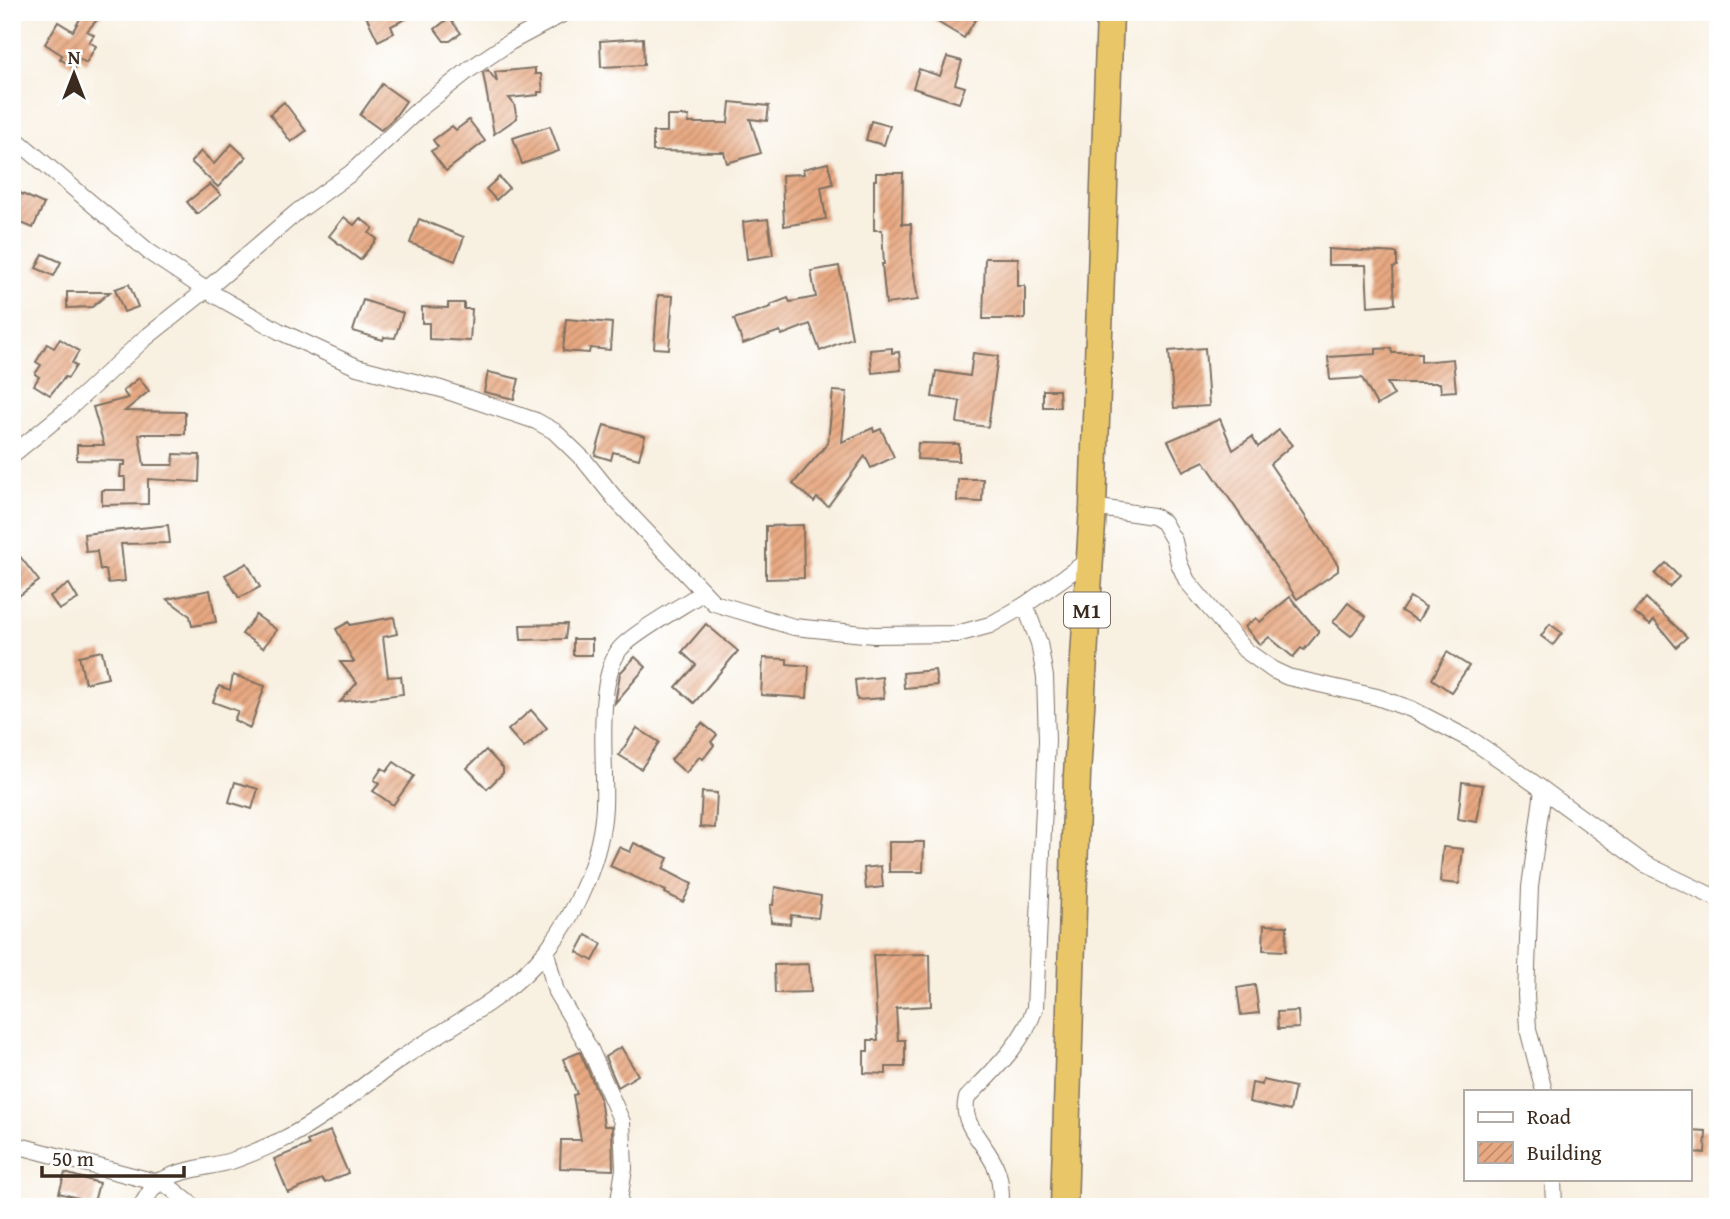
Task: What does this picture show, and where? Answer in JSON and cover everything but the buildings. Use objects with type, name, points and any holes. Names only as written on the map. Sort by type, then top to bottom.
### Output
[{"type":"highway","name":"M1","points":[[1064,1207],[1077,775],[1093,507],[1110,12]]},
{"type":"street","points":[[12,455],[66,411],[143,340],[298,212],[351,173],[418,110],[459,77],[510,43],[566,12]]},
{"type":"street","points":[[12,136],[149,252],[206,290],[279,331],[357,367],[441,389],[536,421],[554,431],[584,460],[617,501],[714,603],[794,627],[874,635],[957,634],[990,625],[1026,605],[1090,559]]},
{"type":"street","points":[[1093,507],[1153,516],[1163,522],[1174,541],[1187,581],[1245,650],[1273,670],[1288,677],[1377,697],[1410,709],[1472,741],[1644,863],[1718,899]]},
{"type":"street","points":[[141,1207],[160,1181],[232,1161],[281,1140],[321,1117],[403,1057],[458,1023],[510,985],[546,952],[569,916],[586,880],[601,836],[604,727],[607,684],[613,660],[621,646],[702,593]]},
{"type":"street","points":[[1001,1207],[998,1171],[966,1119],[964,1107],[967,1098],[1029,1027],[1035,1007],[1046,715],[1045,677],[1039,643],[1026,605]]},
{"type":"street","points":[[1543,790],[1530,887],[1526,995],[1528,1028],[1544,1090]]},
{"type":"street","points":[[546,952],[556,992],[590,1049],[622,1122],[624,1169],[618,1207]]},
{"type":"street","points":[[12,1144],[160,1181],[194,1207]]},
{"type":"street","points":[[1553,1180],[1554,1207]]}]
